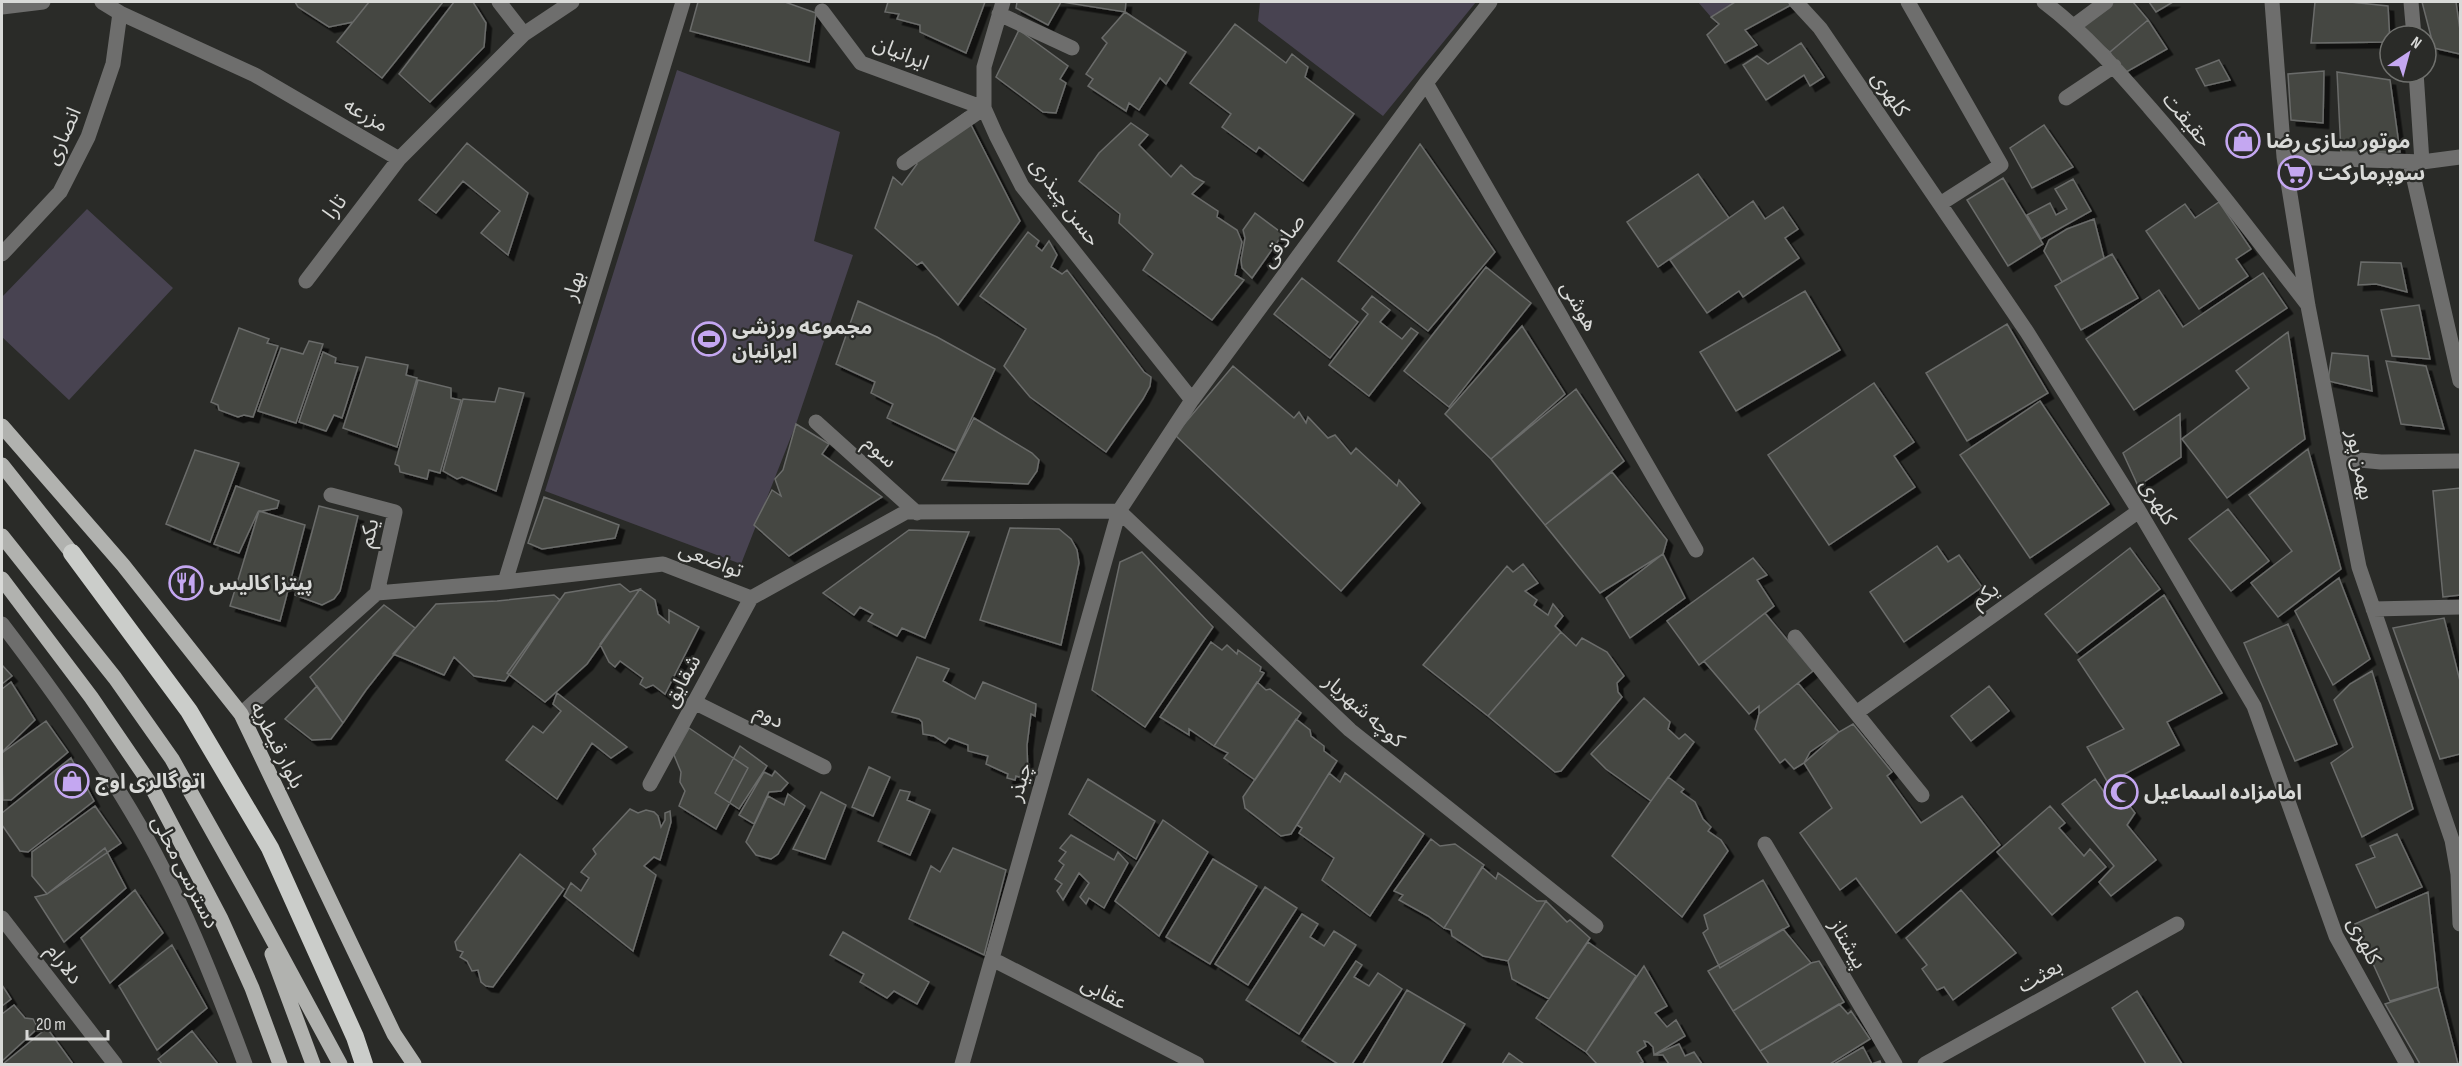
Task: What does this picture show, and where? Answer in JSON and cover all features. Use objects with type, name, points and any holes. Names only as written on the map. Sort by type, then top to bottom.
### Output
[{"type":"highway","points":[[72,553],[189,711],[270,848],[355,1037],[364,1065]]},
{"type":"main road","name":"بلوار قیطریه","points":[[2,426],[123,565],[241,714],[394,1034],[414,1065]]},
{"type":"main road","points":[[2,465],[72,553]]},
{"type":"main road","points":[[2,536],[115,678],[172,759],[340,1065]]},
{"type":"main road","points":[[2,579],[92,696],[149,782],[222,919],[252,988],[280,1065]]},
{"type":"main road","points":[[250,898],[314,1065]]},
{"type":"street","points":[[2,7],[43,2]]},
{"type":"street","name":"مزرعه","points":[[102,2],[120,13],[255,75],[399,159],[524,34],[572,2]]},
{"type":"street","points":[[499,2],[524,34]]},
{"type":"street","name":"بهار","points":[[505,582],[683,2]]},
{"type":"street","name":"صادقی","points":[[1119,511],[1192,400],[1426,83],[1490,2]]},
{"type":"street","name":"کلهری","points":[[1797,2],[1820,28],[2027,332],[2139,511],[2254,706],[2336,936],[2407,1065]]},
{"type":"street","points":[[1908,2],[2001,165],[1940,204]]},
{"type":"street","name":"حقیقت","points":[[2044,2],[2075,25],[2114,66],[2192,157],[2308,306]]},
{"type":"street","points":[[2075,25],[2106,2]]},
{"type":"street","name":"بهمن پور","points":[[2272,2],[2284,157],[2308,306],[2359,567],[2452,840],[2460,924]]},
{"type":"street","points":[[2411,2],[2413,24]]},
{"type":"street","points":[[1001,8],[1072,48]]},
{"type":"street","name":"حسن چیذری","points":[[1001,8],[984,67],[984,108],[1022,186],[1192,400]]},
{"type":"street","name":"ایرانیان","points":[[822,11],[861,63],[984,108]]},
{"type":"street","name":"انصاری","points":[[2,254],[60,192],[88,137],[113,64],[120,13]]},
{"type":"street","points":[[2066,98],[2114,66]]},
{"type":"street","name":"هوشی","points":[[1426,83],[1696,550]]},
{"type":"street","points":[[2416,84],[2416,162],[2460,381]]},
{"type":"street","points":[[904,163],[984,108]]},
{"type":"street","points":[[2284,157],[2416,162],[2460,157]]},
{"type":"street","name":"تارا","points":[[306,281],[399,159]]},
{"type":"street","name":"سوم","points":[[816,422],[917,513]]},
{"type":"street","points":[[2338,458],[2381,462],[2460,461]]},
{"type":"street","name":"یکم","points":[[331,495],[395,512],[376,592]]},
{"type":"street","name":"تواضعی","points":[[376,592],[505,582],[663,564],[751,598],[906,513],[1119,511]]},
{"type":"street","name":"کوچه شهریار","points":[[1119,511],[1350,730],[1596,926]]},
{"type":"street","name":"چیذر","points":[[962,1065],[1119,511]]},
{"type":"street","name":"یکم","points":[[1856,713],[2139,511]]},
{"type":"street","points":[[241,714],[376,592]]},
{"type":"street","name":"شقایق","points":[[650,784],[751,598]]},
{"type":"street","points":[[2373,609],[2460,607]]},
{"type":"street","name":"دسترسی محلی","points":[[2,624],[62,702],[132,812],[194,932],[245,1065]]},
{"type":"street","points":[[1795,637],[1922,795]]},
{"type":"street","name":"دوم","points":[[694,702],[824,768]]},
{"type":"street","name":"پیشتاز","points":[[1765,844],[1895,1065]]},
{"type":"street","name":"دلارام","points":[[2,918],[115,1065]]},
{"type":"street","name":"بعثت","points":[[1924,1065],[2177,924]]},
{"type":"street","name":"عقابی","points":[[992,959],[1197,1065]]},
{"type":"shaded area","points":[[1260,2],[1476,2],[1383,116],[1258,21]]},
{"type":"shaded area","points":[[1698,2],[1735,2],[1711,17]]},
{"type":"shaded area","name":"مجموعه ورزشی ایرانیان","points":[[677,70],[840,132],[814,241],[853,255],[796,424],[741,564],[545,491]]},
{"type":"shaded area","points":[[87,209],[173,288],[69,400],[2,337],[2,297]]},
{"type":"building","points":[[295,2],[369,2],[353,22],[329,27],[298,7]]},
{"type":"building","points":[[369,2],[443,2],[382,78],[337,42]]},
{"type":"building","points":[[454,2],[473,2],[486,23],[484,47],[430,102],[399,74]]},
{"type":"building","points":[[698,2],[785,2],[816,13],[809,62],[690,31]]},
{"type":"building","points":[[888,2],[985,2],[966,53],[920,32],[920,25],[897,19],[899,14],[885,12]]},
{"type":"building","points":[[1017,2],[1061,2],[1048,25],[1016,8]]},
{"type":"building","points":[[1062,2],[1126,2],[1125,12]]},
{"type":"building","points":[[1735,2],[1788,2],[1791,5],[1745,30],[1757,45],[1725,63],[1707,35],[1719,24],[1711,17]]},
{"type":"building","points":[[2106,2],[2133,2],[2148,20],[2110,52],[2075,25]]},
{"type":"building","points":[[2149,2],[2173,2],[2156,12]]},
{"type":"building","points":[[2315,2],[2350,2],[2388,6],[2389,24],[2378,24],[2378,42],[2311,43]]},
{"type":"building","points":[[2422,2],[2456,2],[2460,30],[2460,54],[2438,49],[2438,24],[2428,24]]},
{"type":"building","points":[[1125,12],[1186,52],[1166,84],[1160,78],[1139,110],[1129,103],[1126,111],[1088,86],[1093,79],[1086,74],[1107,43],[1102,38]]},
{"type":"building","points":[[2148,20],[2167,49],[2121,75],[2110,52]]},
{"type":"building","points":[[1235,24],[1286,63],[1292,54],[1308,67],[1305,77],[1354,114],[1303,181],[1259,147],[1256,152],[1222,127],[1231,114],[1190,83]]},
{"type":"building","points":[[1019,30],[1068,66],[1060,79],[1066,83],[1056,113],[1043,112],[996,77]]},
{"type":"building","points":[[1801,43],[1824,77],[1810,86],[1804,75],[1766,100],[1743,65],[1757,56],[1768,64]]},
{"type":"building","points":[[2219,60],[2230,80],[2205,86],[2196,69]]},
{"type":"building","points":[[2324,71],[2323,123],[2291,120],[2288,74]]},
{"type":"building","points":[[2337,72],[2378,78],[2378,84],[2391,84],[2400,152],[2341,152]]},
{"type":"building","points":[[965,113],[1020,221],[958,305],[922,262],[917,265],[875,228],[893,177],[902,185],[917,164],[909,154]]},
{"type":"building","points":[[1131,123],[1148,135],[1139,145],[1171,177],[1181,165],[1194,177],[1204,182],[1192,194],[1218,211],[1217,217],[1237,230],[1242,242],[1235,275],[1244,280],[1212,320],[1143,270],[1153,254],[1119,223],[1120,214],[1079,181],[1099,153]]},
{"type":"building","points":[[2044,125],[2073,167],[2032,188],[2010,148]]},
{"type":"building","points":[[467,143],[528,193],[508,255],[481,233],[500,211],[463,181],[436,213],[419,200]]},
{"type":"building","points":[[1420,144],[1495,252],[1428,331],[1338,261]]},
{"type":"building","points":[[1698,174],[1729,218],[1658,267],[1627,222]]},
{"type":"building","points":[[2003,178],[2043,244],[2008,266],[1967,200]]},
{"type":"building","points":[[2073,179],[2091,211],[2041,239],[2027,215],[2050,203],[2056,215],[2067,209],[2055,189]]},
{"type":"building","points":[[1753,201],[1765,219],[1783,207],[1798,229],[1785,238],[1799,258],[1743,297],[1739,291],[1707,313],[1670,260]]},
{"type":"building","points":[[2219,202],[2251,249],[2236,259],[2248,276],[2199,309],[2146,231],[2185,204],[2195,218]]},
{"type":"building","points":[[1255,213],[1283,234],[1252,278],[1242,268],[1241,260],[1245,238],[1243,230]]},
{"type":"building","points":[[2094,219],[2104,258],[2062,282],[2044,251],[2049,240],[2067,229]]},
{"type":"building","points":[[1028,232],[1039,241],[1036,246],[1042,251],[1049,241],[1057,255],[1051,267],[1062,274],[1067,270],[1144,372],[1151,377],[1150,386],[1143,399],[1106,452],[1030,397],[1004,366],[1026,329],[980,296]]},
{"type":"building","points":[[2112,254],[2138,298],[2081,330],[2055,286]]},
{"type":"building","points":[[2361,262],[2401,263],[2407,292],[2376,284],[2358,285]]},
{"type":"building","points":[[1486,267],[1531,303],[1449,407],[1404,371]]},
{"type":"building","points":[[2263,273],[2287,308],[2134,410],[2086,339],[2159,290],[2183,327]]},
{"type":"building","points":[[1302,278],[1358,322],[1330,358],[1274,314]]},
{"type":"building","points":[[1805,291],[1840,350],[1736,411],[1700,352]]},
{"type":"building","points":[[1372,296],[1390,310],[1380,322],[1402,339],[1411,328],[1418,333],[1369,396],[1329,365],[1368,314],[1362,309]]},
{"type":"building","points":[[858,301],[937,337],[995,369],[956,451],[887,418],[893,404],[871,393],[875,382],[836,364]]},
{"type":"building","points":[[2419,305],[2430,359],[2392,356],[2381,310]]},
{"type":"building","points":[[2007,324],[2048,393],[1967,441],[1926,373]]},
{"type":"building","points":[[1522,326],[1565,394],[1491,459],[1445,414]]},
{"type":"building","points":[[239,328],[269,339],[267,343],[278,346],[253,417],[244,415],[238,417],[219,410],[218,405],[211,402]]},
{"type":"building","points":[[2288,332],[2305,439],[2227,498],[2182,439],[2249,388],[2236,371]]},
{"type":"building","points":[[309,341],[323,344],[296,423],[258,411],[281,348],[303,354]]},
{"type":"building","points":[[323,352],[336,358],[335,363],[358,367],[342,418],[334,415],[326,431],[299,422]]},
{"type":"building","points":[[2332,353],[2368,356],[2372,391],[2328,381]]},
{"type":"building","points":[[366,357],[408,365],[406,375],[417,378],[397,447],[343,428]]},
{"type":"building","points":[[2386,361],[2426,366],[2444,429],[2401,424]]},
{"type":"building","points":[[1233,366],[1294,418],[1299,412],[1306,423],[1308,417],[1328,438],[1335,435],[1351,454],[1356,448],[1397,486],[1399,480],[1420,503],[1341,591],[1175,435]]},
{"type":"building","points":[[418,380],[451,388],[451,398],[461,400],[440,473],[429,470],[427,479],[400,472],[399,466],[395,464]]},
{"type":"building","points":[[1874,383],[1914,442],[1894,456],[1915,487],[1829,545],[1768,455]]},
{"type":"building","points":[[499,388],[524,393],[496,491],[462,477],[457,479],[443,471],[463,399],[495,402]]},
{"type":"building","points":[[1576,389],[1624,461],[1545,525],[1491,459]]},
{"type":"building","points":[[2040,401],[2109,504],[2030,558],[1960,455]]},
{"type":"building","points":[[2180,414],[2181,457],[2138,486],[2123,453]]},
{"type":"building","points":[[974,418],[1032,453],[1039,460],[1037,471],[1028,484],[942,480]]},
{"type":"building","points":[[796,424],[829,444],[822,454],[882,497],[789,556],[754,525],[772,490],[781,496],[775,479],[783,470]]},
{"type":"building","points":[[2308,449],[2341,569],[2278,617],[2251,583],[2292,551],[2249,495]]},
{"type":"building","points":[[195,450],[239,463],[210,542],[166,524]]},
{"type":"building","points":[[1612,472],[1667,540],[1663,554],[1600,593],[1545,525]]},
{"type":"building","points":[[236,486],[279,501],[277,508],[258,512],[239,553],[214,544]]},
{"type":"building","points":[[2460,488],[2460,595],[2443,597],[2433,491]]},
{"type":"building","points":[[544,497],[619,525],[615,538],[542,549],[528,543]]},
{"type":"building","points":[[319,506],[358,516],[340,591],[334,599],[322,605],[295,595]]},
{"type":"building","points":[[2228,509],[2269,561],[2231,591],[2189,539]]},
{"type":"building","points":[[259,511],[305,525],[280,621],[230,606]]},
{"type":"building","points":[[1010,528],[1059,529],[1071,539],[1077,550],[1079,563],[1061,645],[980,620]]},
{"type":"building","points":[[909,530],[969,532],[925,638],[902,628],[897,636],[868,621],[873,614],[860,607],[854,615],[823,593]]},
{"type":"building","points":[[1937,546],[1948,562],[1959,555],[1982,587],[1904,642],[1870,592]]},
{"type":"building","points":[[2130,548],[2160,589],[2077,653],[2045,614]]},
{"type":"building","points":[[1142,552],[1213,627],[1145,727],[1092,690],[1120,562]]},
{"type":"building","points":[[1663,554],[1685,598],[1630,638],[1606,598]]},
{"type":"building","points":[[1753,558],[1767,575],[1757,580],[1774,606],[1699,665],[1667,621]]},
{"type":"building","points":[[1523,564],[1538,583],[1525,591],[1537,600],[1534,605],[1548,615],[1553,604],[1563,616],[1555,626],[1561,632],[1488,716],[1423,665],[1507,566],[1513,572]]},
{"type":"building","points":[[2339,578],[2370,659],[2333,685],[2295,611]]},
{"type":"building","points":[[620,584],[630,592],[640,589],[587,664],[545,702],[507,673],[565,593]]},
{"type":"building","points":[[640,589],[655,600],[658,614],[669,623],[669,610],[699,627],[665,694],[653,685],[646,688],[640,684],[643,678],[620,661],[615,667],[609,662],[600,644]]},
{"type":"building","points":[[554,595],[560,600],[505,681],[474,676],[454,657],[444,675],[393,654],[436,604]]},
{"type":"building","points":[[2164,595],[2222,693],[2167,722],[2179,745],[2108,783],[2087,747],[2124,729],[2078,660]]},
{"type":"building","points":[[384,605],[415,628],[343,723],[310,677]]},
{"type":"building","points":[[1765,613],[1813,671],[1759,714],[1759,706],[1749,714],[1704,661]]},
{"type":"building","points":[[2444,618],[2460,681],[2460,754],[2440,759],[2393,628]]},
{"type":"building","points":[[2288,624],[2337,744],[2295,761],[2244,643]]},
{"type":"building","points":[[1561,632],[1576,646],[1582,638],[1607,652],[1624,676],[1617,683],[1618,692],[1622,697],[1561,771],[1555,772],[1488,716]]},
{"type":"building","points":[[1211,642],[1222,650],[1227,645],[1237,654],[1238,650],[1261,667],[1260,671],[1264,673],[1214,746],[1189,729],[1189,735],[1160,717]]},
{"type":"building","points":[[917,657],[949,669],[943,681],[975,699],[983,682],[1036,704],[1035,716],[1031,714],[1027,745],[1028,780],[1016,776],[1015,780],[1007,778],[1008,774],[986,764],[988,756],[968,751],[968,745],[949,738],[945,743],[934,736],[923,734],[922,722],[919,719],[892,712]]},
{"type":"building","points":[[2,665],[12,676],[2,684]]},
{"type":"building","points":[[2372,671],[2413,809],[2362,837],[2331,763],[2353,747],[2334,700],[2350,684]]},
{"type":"building","points":[[11,682],[35,720],[2,752],[2,689]]},
{"type":"building","points":[[1257,682],[1301,713],[1255,780],[1224,758],[1228,753],[1214,746]]},
{"type":"building","points":[[1798,683],[1839,732],[1810,752],[1804,763],[1794,769],[1785,759],[1780,763],[1755,729],[1759,714]]},
{"type":"building","points":[[317,686],[343,723],[331,739],[312,740],[285,719]]},
{"type":"building","points":[[1989,686],[2009,711],[1971,741],[1951,716]]},
{"type":"building","points":[[557,693],[627,747],[611,758],[592,743],[557,799],[506,760],[533,726],[543,733],[561,711],[553,704]]},
{"type":"building","points":[[1644,698],[1670,722],[1668,729],[1679,739],[1685,734],[1694,742],[1651,801],[1606,769],[1591,754]]},
{"type":"building","points":[[1296,719],[1310,730],[1311,736],[1324,746],[1324,751],[1337,761],[1291,834],[1281,836],[1245,808],[1243,797]]},
{"type":"building","points":[[46,721],[68,752],[11,800],[3,800],[2,753]]},
{"type":"building","points":[[1853,724],[1892,772],[1887,776],[1921,823],[1962,796],[2000,845],[1896,933],[1856,878],[1840,890],[1800,833],[1832,808],[1804,763],[1839,732]]},
{"type":"building","points":[[689,728],[748,768],[716,829],[679,806],[685,791],[680,782],[681,772],[674,755]]},
{"type":"building","points":[[740,746],[767,766],[739,809],[715,793]]},
{"type":"building","points":[[71,758],[94,801],[28,852],[20,851],[2,825],[2,813]]},
{"type":"building","points":[[869,767],[890,777],[873,816],[852,807]]},
{"type":"building","points":[[775,771],[788,783],[781,791],[769,792],[754,824],[739,815],[764,772],[772,776]]},
{"type":"building","points":[[1329,773],[1340,782],[1345,773],[1424,834],[1370,916],[1322,880],[1334,858],[1299,833],[1302,828],[1297,825]]},
{"type":"building","points":[[1668,777],[1684,789],[1681,792],[1695,802],[1703,819],[1711,827],[1708,831],[1721,840],[1728,851],[1682,917],[1612,856]]},
{"type":"building","points":[[1088,779],[1155,821],[1136,859],[1069,814]]},
{"type":"building","points":[[2095,779],[2104,792],[2116,788],[2135,813],[2127,825],[2156,860],[2111,896],[2099,882],[2114,866],[2062,804]]},
{"type":"building","points":[[900,790],[910,792],[907,800],[930,810],[910,855],[878,841]]},
{"type":"building","points":[[821,792],[846,805],[825,859],[793,849]]},
{"type":"building","points":[[788,794],[805,806],[778,854],[771,859],[756,855],[746,842],[768,796],[784,805]]},
{"type":"building","points":[[95,806],[121,843],[47,894],[32,876],[32,852]]},
{"type":"building","points":[[2050,806],[2065,823],[2059,828],[2084,856],[2090,849],[2106,867],[2052,915],[1997,852]]},
{"type":"building","points":[[630,809],[638,813],[646,810],[654,812],[658,816],[661,827],[665,820],[665,813],[670,811],[671,822],[660,860],[654,857],[644,866],[656,875],[633,951],[564,896],[571,883],[581,891],[589,878],[581,872],[596,854],[593,849]]},
{"type":"building","points":[[1163,820],[1208,852],[1159,936],[1115,901]]},
{"type":"building","points":[[2397,834],[2422,887],[2376,908],[2356,865],[2375,857],[2370,846]]},
{"type":"building","points":[[1071,835],[1114,860],[1118,852],[1128,863],[1104,908],[1089,898],[1086,904],[1080,897],[1089,883],[1079,873],[1063,900],[1057,891],[1062,884],[1055,879],[1064,865],[1059,861],[1066,852],[1060,848]]},
{"type":"building","points":[[1431,839],[1440,846],[1455,844],[1484,865],[1444,928],[1399,900],[1403,895],[1394,891]]},
{"type":"building","points":[[105,848],[126,888],[64,942],[35,897],[47,894]]},
{"type":"building","points":[[953,848],[1006,870],[984,955],[909,919],[931,866],[940,872]]},
{"type":"building","points":[[520,854],[564,889],[493,987],[486,986],[481,982],[478,970],[472,971],[467,961],[460,957],[463,952],[457,950],[455,942]]},
{"type":"building","points":[[1213,859],[1257,886],[1210,964],[1166,937]]},
{"type":"building","points":[[1482,867],[1496,879],[1498,873],[1537,901],[1546,901],[1508,961],[1483,956],[1452,936],[1451,930],[1444,928]]},
{"type":"building","points":[[1763,880],[1789,926],[1720,968],[1703,933],[1708,929],[1704,915]]},
{"type":"building","points":[[1265,887],[1297,908],[1248,985],[1215,964]]},
{"type":"building","points":[[135,890],[163,933],[110,983],[81,938]]},
{"type":"building","points":[[1961,890],[2016,953],[1953,1000],[1944,987],[1937,990],[1922,969],[1927,965],[1906,938]]},
{"type":"building","points":[[2428,892],[2438,987],[2390,1001],[2355,924]]},
{"type":"building","points":[[1546,901],[1567,922],[1570,920],[1590,938],[1549,999],[1512,979],[1508,961]]},
{"type":"building","points":[[1302,914],[1318,924],[1310,937],[1324,946],[1334,931],[1356,945],[1299,1034],[1246,1000]]},
{"type":"building","points":[[1783,929],[1811,963],[1733,1011],[1708,971]]},
{"type":"building","points":[[843,932],[929,982],[917,1004],[894,991],[887,998],[860,982],[864,974],[830,955]]},
{"type":"building","points":[[1588,942],[1636,976],[1586,1052],[1536,1018]]},
{"type":"building","points":[[172,945],[207,1008],[157,1050],[119,986]]},
{"type":"building","points":[[1356,961],[1362,965],[1354,977],[1369,986],[1378,973],[1402,989],[1352,1064],[1338,1064],[1302,1041]]},
{"type":"building","points":[[1819,961],[1844,1002],[1760,1051],[1733,1011],[1811,963]]},
{"type":"building","points":[[1644,966],[1667,1006],[1655,1013],[1667,1027],[1676,1020],[1685,1036],[1654,1055],[1653,1047],[1644,1041],[1646,1046],[1637,1052],[1643,1062],[1639,1064],[1597,1064],[1586,1052]]},
{"type":"building","points":[[2,985],[11,999],[2,1006]]},
{"type":"building","points":[[2438,987],[2458,1064],[2420,1064],[2385,1004]]},
{"type":"building","points":[[1407,990],[1465,1024],[1441,1064],[1363,1064]]},
{"type":"building","points":[[2137,991],[2182,1064],[2146,1064],[2112,1008]]},
{"type":"building","points":[[1839,1004],[1848,1014],[1851,1011],[1870,1039],[1830,1064],[1769,1064],[1760,1051]]},
{"type":"building","points":[[14,1005],[25,1018],[33,1019],[38,1028],[2,1061],[2,1014]]},
{"type":"building","points":[[47,1028],[73,1064],[3,1064]]},
{"type":"building","points":[[192,1031],[218,1064],[162,1064],[158,1059]]},
{"type":"building","points":[[1679,1044],[1685,1056],[1694,1052],[1702,1064],[1669,1064],[1663,1055],[1654,1055]]},
{"type":"building","points":[[1863,1047],[1872,1064],[1834,1064]]},
{"type":"building","points":[[1509,1053],[1524,1064],[1502,1064]]},
{"type":"place","name":"موتور سازی رضا","points":[[2243,141]]},
{"type":"place","name":"سوپرمارکت","points":[[2295,173]]},
{"type":"place","name":"مجموعه ورزشی ایرانیان","points":[[709,339]]},
{"type":"place","name":"پیتزا کالیس","points":[[186,583]]},
{"type":"place","name":"اتو گالری اوج","points":[[72,781]]},
{"type":"place","name":"امامزاده اسماعیل","points":[[2121,792]]}]
